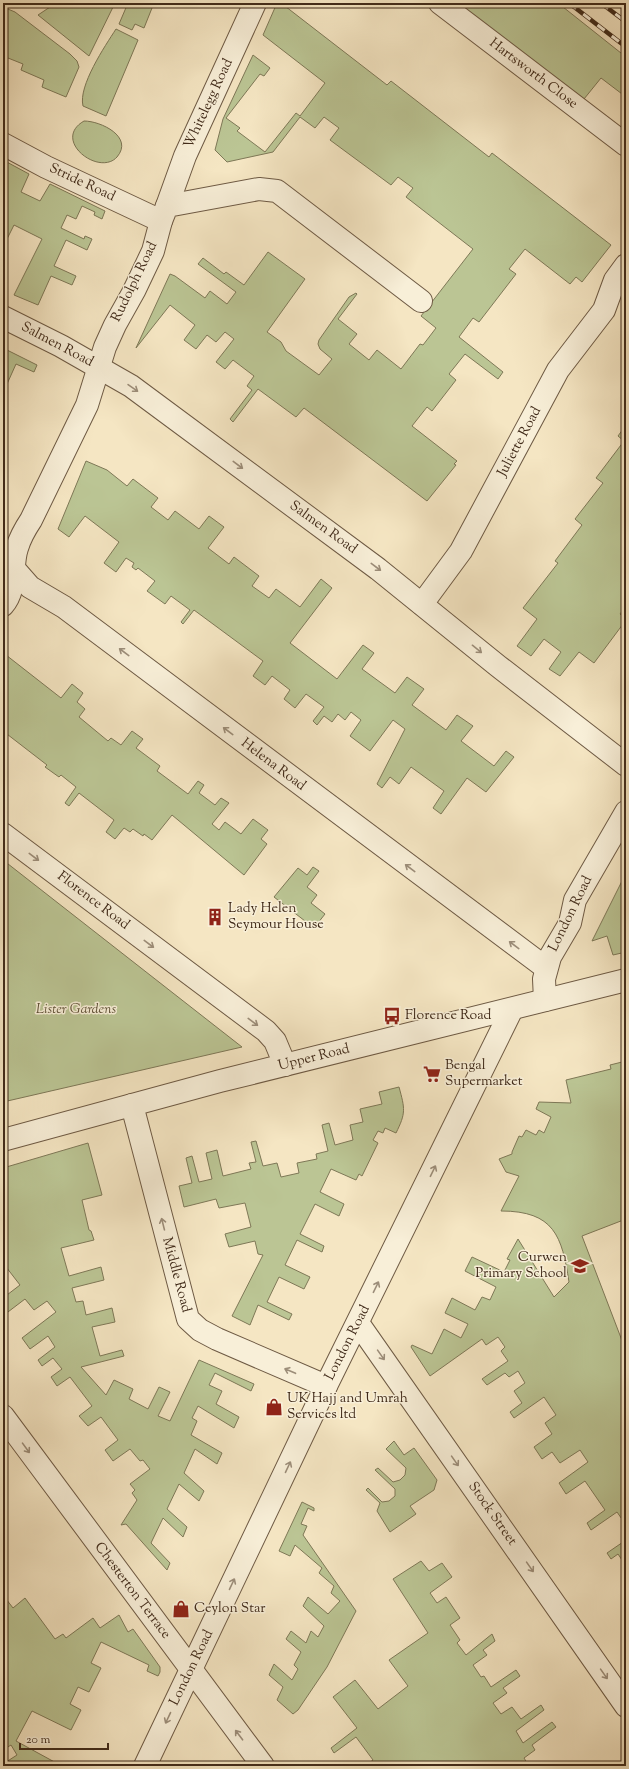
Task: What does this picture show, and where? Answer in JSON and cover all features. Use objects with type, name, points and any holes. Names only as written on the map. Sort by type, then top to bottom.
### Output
[{"type":"street","name":"Whitelegg Road","points":[[164,214],[185,156],[255,3]]},
{"type":"street","name":"Hartsworth Close","points":[[440,3],[626,145]]},
{"type":"street","name":"Stride Road","points":[[3,144],[46,166],[164,214]]},
{"type":"street","points":[[164,214],[259,189],[278,191],[421,301]]},
{"type":"street","name":"Rudolph Road","points":[[3,604],[10,591],[8,563],[16,549],[22,533],[31,520],[87,405],[100,368],[105,347],[114,325],[134,291],[153,252],[164,214]]},
{"type":"street","name":"Juliette Road","points":[[422,604],[460,551],[558,370],[604,310],[622,278]]},
{"type":"street","name":"Salmen Road","points":[[3,317],[61,346],[131,386],[378,569],[626,766]]},
{"type":"street","name":"Helena Road","points":[[8,563],[30,588],[71,612],[305,789],[546,968]]},
{"type":"street","name":"London Road","points":[[545,1000],[544,979],[550,957],[570,923],[575,900],[626,812]]},
{"type":"street","name":"Florence Road","points":[[3,834],[266,1031],[275,1042],[285,1065]]},
{"type":"street","name":"Upper Road","points":[[3,1140],[285,1065],[626,980]]},
{"type":"street","name":"London Road","points":[[145,1766],[326,1386],[512,1008]]},
{"type":"street","name":"Middle Road","points":[[132,1105],[188,1319],[200,1330],[217,1340],[326,1386]]},
{"type":"street","name":"Stock Street","points":[[358,1323],[626,1706]]},
{"type":"street","name":"Chesterton Terrace","points":[[3,1416],[263,1766]]},
{"type":"green space","points":[[56,3],[115,3],[89,56],[38,15]]},
{"type":"green space","points":[[128,3],[154,3],[144,28],[135,24],[132,30],[119,24]]},
{"type":"green space","points":[[277,3],[281,3],[387,85],[391,81],[489,157],[492,153],[611,245],[582,282],[576,277],[570,284],[525,249],[509,269],[516,274],[479,322],[473,318],[459,337],[503,372],[498,379],[465,354],[449,374],[456,380],[432,411],[427,407],[412,426],[457,461],[454,464],[456,465],[427,501],[304,408],[296,417],[258,389],[233,422],[230,419],[252,390],[247,386],[254,376],[233,360],[225,369],[216,362],[234,339],[225,332],[216,342],[207,335],[196,349],[184,340],[195,325],[170,305],[136,348],[170,274],[205,298],[210,291],[227,304],[236,292],[198,264],[203,258],[224,274],[226,272],[244,285],[268,252],[305,279],[267,332],[281,342],[286,351],[319,375],[332,359],[320,349],[318,344],[319,340],[349,297],[356,293],[357,294],[338,319],[357,334],[349,344],[369,360],[377,350],[401,369],[420,344],[423,345],[436,328],[421,316],[473,249],[406,197],[413,188],[398,177],[391,185],[330,140],[339,128],[324,117],[315,128],[300,117],[273,152],[227,162],[215,150],[223,119],[253,55],[270,68],[264,76],[260,74],[226,118],[240,128],[237,131],[265,152],[296,113],[300,116],[325,83],[263,35]]},
{"type":"green space","points":[[456,3],[558,3],[626,57],[626,97],[601,78],[584,99]]},
{"type":"green space","points":[[3,7],[15,12],[77,61],[79,67],[66,97],[42,87],[44,80],[21,70],[23,64],[3,56]]},
{"type":"green space","points":[[116,29],[138,40],[106,116],[83,106],[84,88],[88,77]]},
{"type":"green space","points":[[84,121],[106,127],[119,137],[121,150],[117,157],[109,162],[100,162],[81,154],[75,146],[73,137],[75,129]]},
{"type":"green space","points":[[3,160],[29,174],[21,192],[40,201],[50,184],[105,211],[102,219],[94,215],[95,212],[82,206],[76,219],[67,215],[61,228],[84,239],[85,236],[92,239],[87,250],[66,240],[54,266],[76,276],[72,285],[51,276],[38,305],[14,295],[42,239],[14,225],[6,241],[3,239]]},
{"type":"green space","points":[[3,348],[37,365],[34,372],[16,364],[3,393]]},
{"type":"green space","points":[[626,425],[626,606],[620,614],[626,620],[594,663],[579,652],[560,676],[549,669],[561,652],[544,639],[531,656],[517,646],[537,619],[523,608],[558,563],[555,561],[582,525],[575,519],[603,483],[596,478],[624,441],[618,436]]},
{"type":"green space","points":[[86,461],[107,470],[127,486],[133,479],[158,498],[151,507],[168,520],[175,511],[199,529],[209,516],[224,527],[208,548],[229,564],[234,557],[259,576],[252,586],[269,598],[276,589],[300,607],[321,579],[332,588],[290,643],[337,679],[363,645],[374,653],[362,669],[395,693],[407,677],[424,689],[412,705],[446,730],[457,715],[473,726],[461,741],[494,766],[506,751],[514,757],[486,792],[467,778],[441,814],[433,808],[444,791],[411,767],[399,784],[390,777],[382,788],[377,784],[405,729],[393,720],[370,751],[350,736],[361,720],[351,712],[345,720],[338,714],[332,722],[324,716],[317,725],[313,721],[324,707],[306,694],[295,708],[284,699],[290,690],[272,676],[265,685],[253,676],[263,661],[194,610],[183,624],[181,622],[190,610],[171,596],[165,604],[147,591],[155,581],[138,568],[136,570],[132,567],[134,563],[126,558],[116,572],[104,563],[119,542],[85,516],[69,537],[58,529]]},
{"type":"green space","points":[[6,655],[61,698],[72,684],[83,693],[77,702],[85,709],[79,717],[108,741],[111,738],[121,745],[132,731],[143,739],[136,748],[160,766],[157,771],[188,794],[198,781],[204,785],[199,793],[215,805],[221,798],[229,803],[212,824],[219,830],[225,822],[241,834],[253,819],[268,830],[261,839],[267,844],[244,875],[172,815],[152,840],[133,829],[130,832],[124,828],[115,839],[106,832],[114,820],[79,793],[69,806],[65,803],[76,787],[61,775],[59,777],[45,767],[47,765],[3,731],[6,724],[3,721],[3,662]]},
{"type":"green space","name":"Lister Gardens","points":[[3,860],[242,1047],[3,1102]]},
{"type":"green space","points":[[313,867],[319,871],[307,887],[317,895],[311,903],[325,914],[314,928],[274,897],[298,868],[307,875]]},
{"type":"green space","points":[[626,873],[626,952],[613,955],[607,936],[592,941]]},
{"type":"green space","points":[[626,1061],[626,1219],[582,1236],[626,1351],[626,1525],[617,1512],[591,1530],[587,1523],[605,1510],[585,1481],[566,1494],[559,1483],[588,1462],[580,1450],[560,1463],[552,1452],[542,1459],[534,1447],[552,1434],[545,1423],[556,1415],[544,1397],[514,1418],[510,1412],[522,1403],[514,1391],[525,1383],[518,1371],[509,1377],[505,1373],[487,1385],[482,1379],[508,1361],[501,1351],[505,1347],[498,1337],[486,1345],[482,1339],[430,1376],[411,1347],[412,1345],[432,1354],[444,1329],[461,1338],[468,1324],[445,1313],[452,1298],[475,1310],[482,1297],[490,1300],[496,1287],[465,1271],[472,1257],[504,1272],[510,1260],[507,1259],[518,1239],[554,1297],[569,1282],[563,1252],[552,1229],[544,1221],[533,1216],[519,1212],[501,1211],[519,1176],[506,1172],[499,1159],[512,1154],[519,1136],[522,1137],[526,1130],[536,1135],[539,1130],[544,1133],[551,1117],[536,1109],[539,1102],[571,1103],[566,1080],[611,1069],[610,1065]]},
{"type":"green space","points":[[399,1087],[404,1111],[396,1133],[385,1128],[383,1133],[378,1131],[373,1140],[378,1143],[362,1176],[359,1174],[356,1180],[331,1169],[320,1192],[344,1204],[339,1216],[315,1204],[300,1234],[324,1246],[322,1252],[297,1240],[285,1265],[310,1277],[304,1289],[279,1277],[267,1302],[292,1314],[289,1320],[258,1305],[250,1325],[232,1316],[263,1255],[258,1254],[255,1241],[229,1247],[225,1234],[251,1227],[245,1203],[219,1208],[216,1199],[184,1207],[179,1186],[192,1183],[186,1158],[192,1156],[199,1182],[212,1179],[206,1153],[217,1150],[223,1176],[251,1169],[249,1163],[256,1162],[251,1142],[256,1141],[263,1166],[277,1163],[281,1177],[299,1173],[297,1163],[317,1159],[316,1154],[328,1151],[322,1125],[329,1123],[335,1145],[353,1140],[350,1125],[363,1122],[360,1109],[382,1104],[379,1092]]},
{"type":"green space","points":[[88,1143],[102,1195],[82,1200],[89,1230],[91,1231],[94,1240],[61,1248],[69,1276],[101,1267],[104,1280],[72,1288],[76,1302],[83,1301],[86,1315],[112,1308],[115,1322],[92,1327],[100,1356],[122,1350],[124,1356],[81,1367],[106,1395],[114,1380],[133,1389],[129,1399],[148,1409],[159,1387],[170,1392],[158,1416],[170,1421],[199,1360],[254,1384],[251,1391],[215,1373],[209,1385],[222,1391],[216,1404],[239,1417],[234,1428],[198,1406],[192,1418],[197,1421],[191,1435],[222,1453],[217,1464],[195,1449],[184,1473],[204,1491],[199,1501],[179,1484],[167,1509],[187,1527],[183,1537],[163,1518],[151,1543],[170,1563],[167,1570],[126,1524],[121,1525],[137,1500],[132,1493],[135,1490],[130,1484],[150,1469],[143,1460],[140,1461],[130,1449],[113,1461],[105,1450],[118,1440],[101,1417],[88,1426],[79,1416],[92,1406],[70,1377],[57,1386],[51,1377],[62,1369],[53,1358],[42,1366],[38,1360],[55,1347],[48,1336],[30,1349],[22,1338],[56,1312],[47,1301],[34,1310],[25,1299],[4,1315],[3,1313],[3,1298],[20,1285],[3,1263],[3,1168]]},
{"type":"green space","points":[[394,1441],[404,1455],[414,1448],[437,1480],[434,1490],[410,1506],[416,1514],[390,1532],[377,1511],[380,1503],[366,1490],[368,1488],[382,1502],[389,1501],[395,1496],[395,1489],[375,1470],[378,1468],[393,1482],[400,1480],[405,1475],[406,1468],[386,1449]]},
{"type":"green space","points":[[302,1502],[314,1508],[314,1511],[308,1508],[301,1524],[307,1526],[303,1535],[356,1611],[327,1667],[298,1710],[293,1714],[277,1700],[283,1687],[269,1675],[274,1664],[292,1680],[298,1669],[294,1665],[301,1652],[286,1639],[291,1631],[306,1643],[311,1631],[318,1637],[324,1626],[303,1606],[308,1597],[328,1614],[340,1601],[331,1593],[334,1586],[319,1573],[322,1568],[295,1545],[290,1556],[279,1551]]},
{"type":"green space","points":[[626,1540],[626,1557],[622,1560],[618,1554],[611,1559],[607,1553]]},
{"type":"green space","points":[[421,1561],[429,1571],[442,1563],[452,1577],[430,1593],[437,1603],[446,1597],[460,1618],[450,1625],[460,1640],[457,1643],[466,1655],[492,1634],[495,1641],[483,1650],[487,1655],[473,1665],[481,1677],[484,1676],[491,1687],[516,1670],[520,1676],[503,1688],[507,1693],[493,1703],[501,1714],[512,1707],[521,1719],[541,1705],[544,1710],[516,1731],[523,1743],[552,1722],[556,1727],[532,1745],[535,1750],[524,1758],[529,1766],[365,1766],[373,1760],[356,1737],[334,1753],[331,1748],[357,1728],[333,1697],[355,1680],[378,1709],[408,1686],[389,1660],[428,1633],[393,1579]]},
{"type":"green space","points":[[3,1595],[13,1608],[25,1598],[55,1639],[63,1634],[66,1638],[93,1618],[100,1628],[119,1615],[128,1632],[133,1629],[160,1667],[158,1676],[147,1671],[149,1665],[101,1642],[91,1663],[101,1668],[89,1692],[78,1687],[70,1704],[81,1710],[71,1730],[32,1711],[16,1741],[60,1765],[59,1766],[3,1766],[3,1764],[17,1755],[11,1745],[3,1750]]},
{"type":"railway","points":[[569,3],[626,47]]},
{"type":"railway","points":[[601,3],[626,22]]},
{"type":"place","name":"Lady Helen Seymour House","points":[[215,917]]},
{"type":"place","name":"Florence Road","points":[[392,1016]]},
{"type":"place","name":"Bengal Supermarket","points":[[432,1074]]},
{"type":"place","name":"Curwen Primary School","points":[[580,1266]]},
{"type":"place","name":"UK Hajj and Umrah Services ltd","points":[[274,1407]]},
{"type":"place","name":"Ceylon Star","points":[[181,1609]]}]
